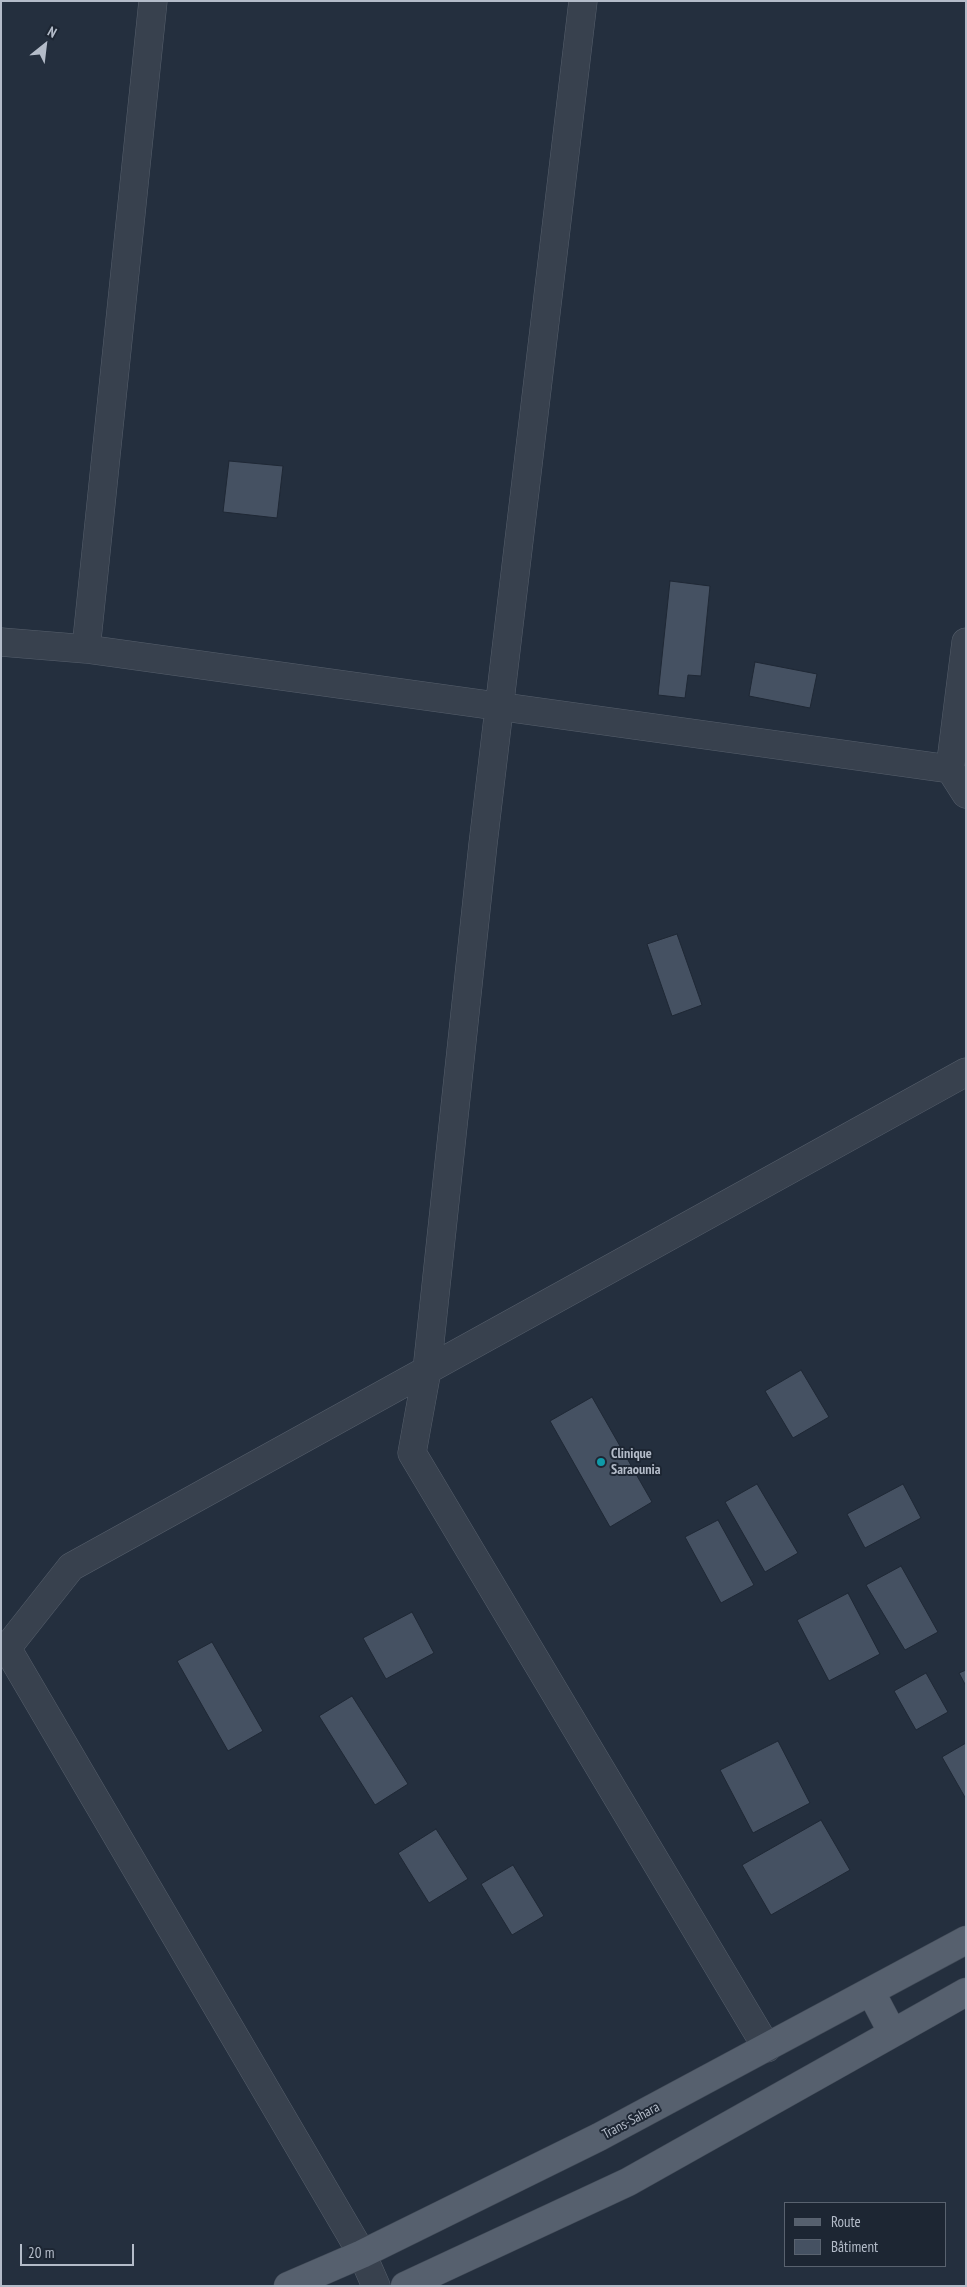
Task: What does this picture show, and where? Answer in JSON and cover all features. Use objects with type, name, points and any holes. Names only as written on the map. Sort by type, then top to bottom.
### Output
[{"type":"main road","name":"Trans-Sahara","points":[[288,2286],[362,2254],[599,2137],[966,1940]]},
{"type":"main road","points":[[871,1992],[892,2032]]},
{"type":"main road","points":[[405,2286],[628,2182],[966,1992]]},
{"type":"street","points":[[86,649],[153,1]]},
{"type":"street","points":[[583,1],[500,706],[427,1370],[412,1453],[767,2048]]},
{"type":"street","points":[[1,642],[86,649],[950,769]]},
{"type":"street","points":[[966,642],[950,769],[966,794]]},
{"type":"street","points":[[376,2286],[362,2254],[4,1649],[71,1567],[966,1072]]},
{"type":"building","points":[[229,461],[283,466],[277,518],[223,512]]},
{"type":"building","points":[[670,581],[710,586],[701,676],[688,675],[685,698],[658,695]]},
{"type":"building","points":[[755,662],[817,674],[810,708],[749,696]]},
{"type":"building","points":[[677,934],[702,1005],[672,1016],[647,944]]},
{"type":"building","points":[[801,1370],[829,1417],[793,1438],[765,1391]]},
{"type":"building","name":"Clinique Saraounia","points":[[592,1397],[652,1502],[610,1527],[550,1421]]},
{"type":"building","points":[[757,1484],[798,1553],[765,1572],[725,1502]]},
{"type":"building","points":[[903,1484],[921,1518],[865,1548],[847,1514]]},
{"type":"building","points":[[718,1520],[754,1585],[721,1603],[685,1537]]},
{"type":"building","points":[[901,1566],[938,1632],[905,1650],[866,1585]]},
{"type":"building","points":[[848,1593],[880,1654],[829,1681],[797,1620]]},
{"type":"building","points":[[412,1612],[434,1653],[386,1679],[363,1638]]},
{"type":"building","points":[[212,1642],[263,1731],[228,1751],[177,1661]]},
{"type":"building","points":[[966,1670],[966,1686],[959,1673]]},
{"type":"building","points":[[926,1673],[948,1712],[916,1730],[894,1691]]},
{"type":"building","points":[[352,1696],[408,1784],[375,1805],[319,1716]]},
{"type":"building","points":[[778,1741],[810,1803],[753,1833],[720,1770]]},
{"type":"building","points":[[966,1743],[966,1799],[942,1757]]},
{"type":"building","points":[[821,1820],[850,1870],[771,1915],[742,1865]]},
{"type":"building","points":[[436,1829],[468,1879],[429,1903],[398,1853]]},
{"type":"building","points":[[513,1865],[544,1916],[512,1935],[481,1884]]},
{"type":"place","name":"Clinique Saraounia","points":[[601,1462]]}]
